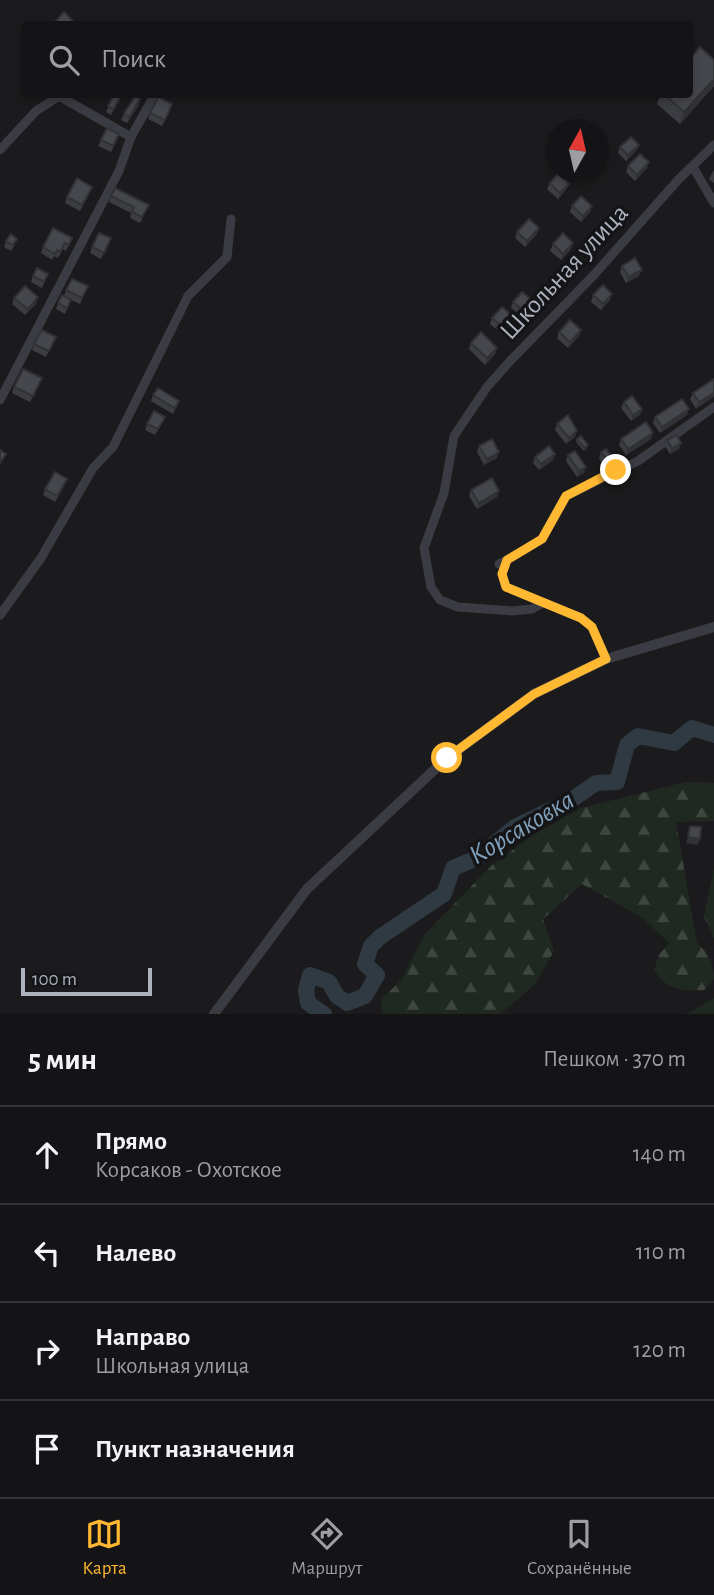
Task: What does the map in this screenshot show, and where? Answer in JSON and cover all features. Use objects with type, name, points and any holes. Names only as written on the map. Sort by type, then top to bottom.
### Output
[{"type":"street","points":[[0,150],[36,111],[56,98]]},
{"type":"street","points":[[63,98],[131,137]]},
{"type":"street","points":[[0,400],[119,171],[131,137],[153,98]]},
{"type":"street","name":"Школьная улица","points":[[543,603],[532,609],[512,611],[458,607],[440,600],[431,587],[424,548],[444,493],[454,436],[487,387],[511,360],[714,145]]},
{"type":"street","points":[[693,167],[714,203]]},
{"type":"street","points":[[0,615],[41,558],[93,468],[113,447],[188,296],[227,257],[231,219]]},
{"type":"street","points":[[606,659],[592,627],[581,618],[506,587],[502,574],[503,562],[542,539],[566,496],[638,461],[714,407]]},
{"type":"street","points":[[214,1014],[307,889],[447,758],[534,694],[606,659],[714,628]]},
{"type":"green space","points":[[686,782],[714,783],[714,821],[676,822],[697,943],[708,955],[713,968],[714,979],[704,990],[682,990],[664,982],[654,970],[659,955],[669,943],[643,918],[582,884],[543,919],[554,951],[535,984],[500,1014],[382,1014],[381,1000],[402,979],[425,934],[491,866],[533,835],[581,808]]},
{"type":"green space","points":[[714,869],[714,939],[704,916]]},
{"type":"green space","points":[[714,998],[714,1014],[687,1014]]},
{"type":"building","points":[[64,12],[73,21],[56,21]]},
{"type":"building","points":[[700,47],[714,60],[714,79],[684,112],[668,98],[693,98],[693,56]]},
{"type":"building","points":[[113,98],[120,98],[113,109],[108,106]]},
{"type":"building","points":[[134,98],[140,99],[129,117],[124,114]]},
{"type":"building","points":[[158,98],[172,104],[165,120],[150,113]]},
{"type":"building","points":[[107,128],[119,134],[113,146],[101,140]]},
{"type":"building","points":[[631,137],[639,145],[628,155],[620,147]]},
{"type":"building","points":[[640,154],[649,162],[637,175],[628,166]]},
{"type":"building","points":[[77,178],[92,187],[82,205],[67,197]]},
{"type":"building","points":[[567,182],[569,184],[560,193],[550,183]]},
{"type":"building","points":[[115,188],[149,205],[142,217],[132,212],[134,207],[111,196]]},
{"type":"building","points":[[581,196],[592,206],[583,216],[572,206]]},
{"type":"building","points":[[529,219],[539,228],[527,241],[517,232]]},
{"type":"building","points":[[53,228],[72,238],[69,245],[65,243],[60,252],[57,250],[55,254],[43,247]]},
{"type":"building","points":[[99,233],[111,238],[104,253],[92,247]]},
{"type":"building","points":[[563,233],[573,243],[563,254],[553,244]]},
{"type":"building","points":[[11,234],[17,239],[13,245],[6,241]]},
{"type":"building","points":[[635,258],[642,270],[629,277],[622,266]]},
{"type":"building","points":[[37,268],[48,274],[44,282],[33,276]]},
{"type":"building","points":[[72,279],[88,286],[82,298],[66,290]]},
{"type":"building","points":[[603,285],[612,294],[603,304],[593,295]]},
{"type":"building","points":[[25,286],[38,297],[28,309],[14,298]]},
{"type":"building","points":[[522,292],[533,301],[524,311],[513,302]]},
{"type":"building","points":[[62,295],[71,300],[67,308],[58,303]]},
{"type":"building","points":[[502,307],[514,317],[504,328],[492,318]]},
{"type":"building","points":[[570,320],[581,330],[570,342],[559,332]]},
{"type":"building","points":[[42,330],[56,337],[49,351],[34,344]]},
{"type":"building","points":[[481,332],[497,348],[487,358],[471,343]]},
{"type":"building","points":[[23,369],[42,378],[33,396],[14,387]]},
{"type":"building","points":[[714,379],[714,393],[699,402],[693,393]]},
{"type":"building","points":[[158,388],[179,401],[175,408],[153,395]]},
{"type":"building","points":[[632,396],[642,409],[633,415],[624,402]]},
{"type":"building","points":[[682,399],[689,409],[662,427],[655,417]]},
{"type":"building","points":[[154,411],[165,417],[158,429],[147,424]]},
{"type":"building","points":[[568,415],[577,431],[569,438],[557,424]]},
{"type":"building","points":[[646,422],[653,433],[628,449],[621,439]]},
{"type":"building","points":[[677,435],[681,443],[672,448],[667,440]]},
{"type":"building","points":[[581,436],[588,445],[585,448],[577,439]]},
{"type":"building","points":[[492,439],[499,452],[487,459],[479,446]]},
{"type":"building","points":[[549,446],[555,454],[541,464],[535,457]]},
{"type":"building","points":[[606,449],[615,460],[610,464],[601,452]]},
{"type":"building","points":[[0,450],[6,454],[0,463]]},
{"type":"building","points":[[575,451],[586,467],[579,471],[568,455]]},
{"type":"building","points":[[55,472],[67,479],[57,496],[45,489]]},
{"type":"building","points":[[492,478],[499,491],[479,503],[471,490]]},
{"type":"building","points":[[690,826],[701,827],[700,839],[688,837]]},
{"type":"waterway","name":"Корсаковка","points":[[324,1014],[308,1003],[306,990],[310,975],[329,982],[337,996],[347,1003],[365,996],[377,975],[365,964],[371,946],[380,937],[444,894],[453,868],[477,858],[515,827],[573,799],[596,783],[617,782],[627,745],[638,736],[674,743],[692,728],[714,735]]},
{"type":"route","points":[[447,758],[534,694],[606,659],[599,638],[592,627],[581,618],[506,587],[502,574],[507,560],[542,539],[566,496],[616,470]]}]
